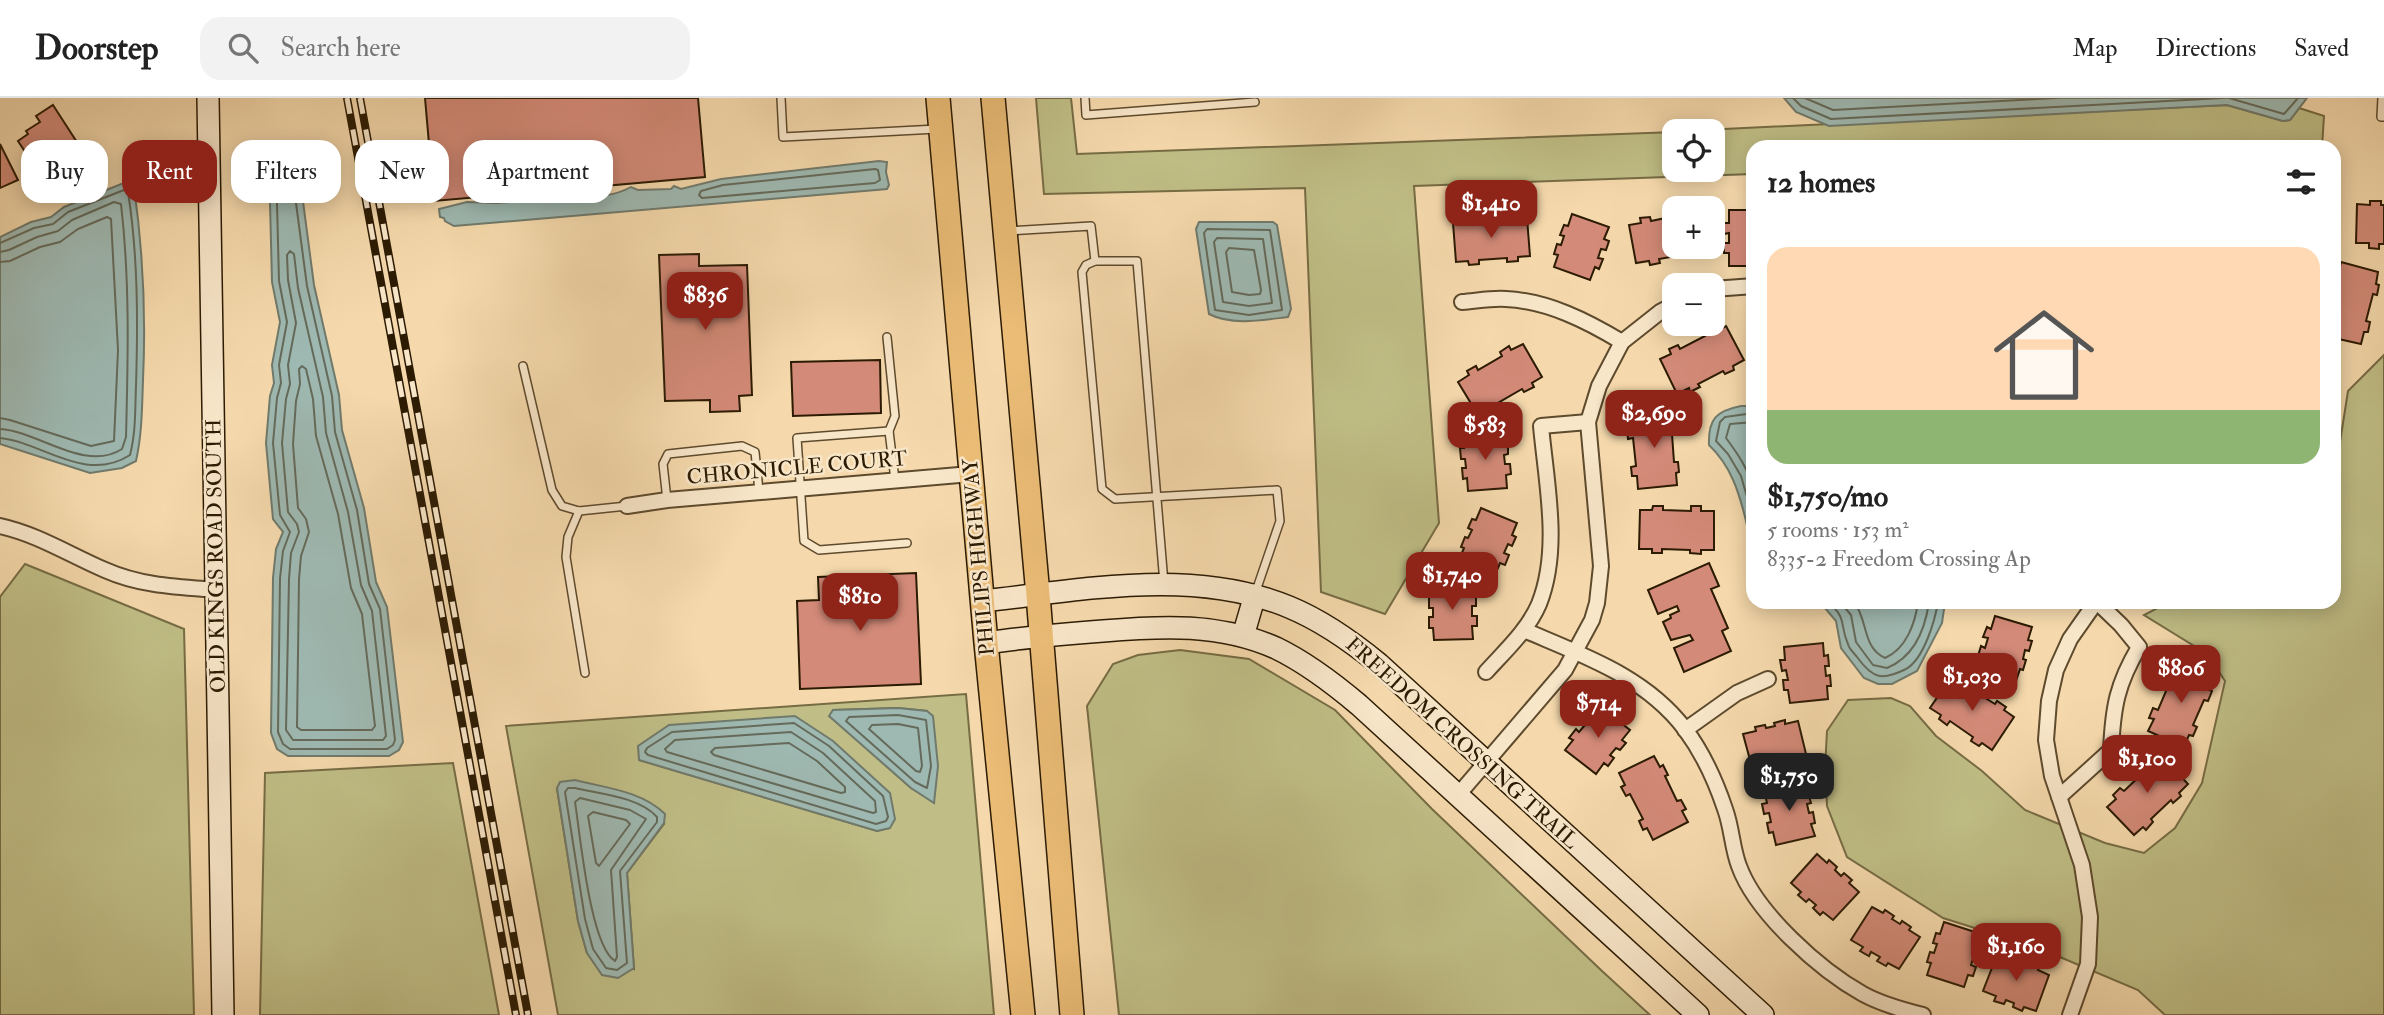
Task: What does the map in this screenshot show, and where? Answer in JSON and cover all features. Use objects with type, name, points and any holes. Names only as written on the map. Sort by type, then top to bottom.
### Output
[{"type":"main road","name":"PHILIPS HIGHWAY","points":[[938,98],[986,643],[1023,1015]]},
{"type":"main road","points":[[993,98],[1038,595],[1072,1015]]},
{"type":"street","name":"OLD KINGS ROAD SOUTH","points":[[208,98],[223,1015]]},
{"type":"street","points":[[1725,288],[1746,287]]},
{"type":"street","points":[[1462,302],[1506,299],[1544,305],[1590,323],[1622,342]]},
{"type":"street","points":[[1458,795],[1565,670],[1592,620],[1597,603],[1601,566],[1588,422],[1599,386],[1622,342],[1662,311]]},
{"type":"street","points":[[1486,672],[1524,630],[1539,604],[1548,570],[1550,529],[1541,426],[1588,422]]},
{"type":"street","name":"CHRONICLE COURT","points":[[627,506],[667,500],[971,474]]},
{"type":"street","points":[[0,526],[45,541],[107,571],[146,584],[217,590]]},
{"type":"street","name":"FREEDOM CROSSING TRAIL","points":[[983,601],[1164,584],[1208,587],[1255,595],[1309,616],[1354,644],[1763,1015]]},
{"type":"street","points":[[1243,636],[1255,595]]},
{"type":"street","points":[[2070,1015],[2088,964],[2090,917],[2082,865],[2052,776],[2046,740],[2049,701],[2056,670],[2070,639],[2091,609]]},
{"type":"street","points":[[2059,797],[2110,750],[2113,710],[2123,674],[2139,647],[2122,625],[2104,609]]},
{"type":"street","name":"FREEDOM CROSSING TRAIL","points":[[986,643],[1041,635],[1188,627],[1243,636],[1275,648],[1326,678],[1698,1015]]},
{"type":"street","points":[[1524,630],[1608,665],[1640,686],[1670,712],[1685,730],[1710,771],[1726,810],[1738,866],[1751,891],[1770,916],[1830,973],[1865,995],[1923,1015]]},
{"type":"street","points":[[1685,730],[1737,694],[1768,679]]},
{"type":"lane","points":[[781,98],[783,137],[941,128]]},
{"type":"lane","points":[[1085,98],[1086,116],[1255,102]]},
{"type":"lane","points":[[2382,98],[2381,117],[2384,117]]},
{"type":"lane","points":[[1005,231],[1091,226],[1095,261]]},
{"type":"lane","points":[[1164,584],[1158,497],[1137,261],[1095,261],[1086,265],[1082,272],[1102,489],[1115,499],[1158,497],[1277,490],[1280,521],[1255,595]]},
{"type":"lane","points":[[887,337],[895,416],[889,431],[895,481]]},
{"type":"lane","points":[[523,366],[552,490],[562,506],[579,511],[627,506]]},
{"type":"lane","points":[[889,431],[797,438],[804,541],[819,550],[907,543]]},
{"type":"lane","points":[[667,500],[663,464],[668,454],[742,446],[755,452],[760,492]]},
{"type":"lane","points":[[579,511],[568,537],[566,556],[586,673]]},
{"type":"shaded area","points":[[1036,98],[1071,98],[1077,154],[1662,132],[1662,177],[1414,186],[1439,523],[1385,614],[1321,592],[1305,188],[1044,194]]},
{"type":"shaded area","points":[[2227,105],[2283,121],[2290,120],[2299,108],[2324,116],[2322,140],[1746,140],[1746,174],[1725,175],[1725,129]]},
{"type":"shaded area","points":[[2384,355],[2384,1015],[2165,1015],[2138,990],[2041,949],[1943,918],[1847,857],[1827,806],[1825,768],[1827,731],[1848,700],[1891,698],[1910,706],[1936,736],[1982,771],[2025,810],[2105,843],[2144,853],[2175,828],[2202,783],[2225,681],[2207,654],[2144,615],[2156,609],[2341,609],[2341,436],[2348,391]]},
{"type":"shaded area","points":[[25,564],[184,629],[194,1015],[0,1015],[0,597]]},
{"type":"shaded area","points":[[1180,650],[1249,659],[1335,710],[1432,809],[1650,1015],[1119,1015],[1087,706],[1113,664],[1138,655]]},
{"type":"shaded area","points":[[966,694],[994,1015],[558,1015],[506,726]],"holes":[[[898,708],[927,711],[934,802],[911,788],[830,716],[833,710]],[[639,760],[890,828],[877,831]],[[557,789],[664,824],[627,873],[634,969],[587,953],[578,921]]]},
{"type":"shaded area","points":[[453,763],[499,1015],[260,1015],[265,773]]},
{"type":"water","points":[[1784,98],[2307,98],[2290,120],[2283,121],[2227,105],[1829,126],[1796,112]]},
{"type":"water","points":[[879,161],[887,162],[889,185],[887,189],[454,226],[440,217],[439,209],[463,203],[613,203],[613,194],[631,187],[638,190],[671,189],[674,186],[681,189],[721,179]]},
{"type":"water","points":[[122,184],[122,203],[136,203],[144,308],[142,411],[136,461],[122,468],[90,473],[0,444],[0,237],[31,222],[51,217],[74,203],[108,203],[108,189]]},
{"type":"water","points":[[270,203],[303,203],[314,285],[339,395],[342,430],[364,508],[376,582],[387,607],[403,742],[399,750],[389,756],[288,756],[277,749],[271,733],[273,578],[276,549],[283,532],[273,519],[266,443],[270,396],[274,383],[272,365],[280,322],[272,282]]},
{"type":"water","points":[[1199,222],[1273,222],[1277,225],[1291,309],[1288,317],[1238,321],[1209,314],[1196,229]]},
{"type":"water","points":[[1746,406],[1746,521],[1733,480],[1709,445],[1712,423],[1725,411]]},
{"type":"water","points":[[1826,609],[1944,609],[1942,623],[1917,671],[1892,684],[1878,684],[1864,678],[1841,648],[1836,621]]},
{"type":"water","points":[[898,708],[927,711],[933,716],[938,766],[934,803],[911,788],[829,716],[833,710]]},
{"type":"water","points":[[795,716],[833,741],[890,793],[895,819],[890,828],[877,831],[639,760],[638,746],[669,725]]},
{"type":"water","points":[[575,780],[635,795],[665,814],[664,823],[627,873],[634,968],[618,978],[602,975],[587,953],[578,921],[557,788],[560,782]]},
{"type":"building","points":[[425,98],[698,98],[705,177],[613,185],[613,140],[463,140],[463,198],[449,200],[449,140],[429,140]]},
{"type":"building","points":[[53,105],[76,140],[21,140],[21,146],[18,141],[28,134],[26,131],[40,122],[36,116]]},
{"type":"building","points":[[0,144],[18,180],[0,188]]},
{"type":"building","points":[[2370,201],[2381,201],[2381,205],[2384,205],[2384,244],[2379,244],[2379,249],[2369,248],[2369,243],[2356,243],[2357,204],[2370,205]]},
{"type":"building","points":[[1729,210],[1746,210],[1746,266],[1729,266],[1729,253],[1725,253],[1725,243],[1729,243],[1729,233],[1725,234],[1725,223],[1729,223]]},
{"type":"building","points":[[1514,214],[1514,219],[1527,218],[1530,256],[1507,262],[1507,258],[1479,260],[1479,264],[1469,265],[1468,261],[1456,262],[1453,223],[1465,222],[1465,218],[1475,217],[1476,222],[1504,220],[1503,215]]},
{"type":"building","points":[[1572,214],[1609,227],[1604,239],[1609,241],[1606,250],[1601,249],[1598,258],[1603,259],[1599,269],[1595,267],[1590,280],[1554,267],[1558,255],[1554,254],[1557,244],[1561,245],[1564,236],[1560,235],[1564,225],[1568,226]]},
{"type":"building","points":[[1650,217],[1651,221],[1662,219],[1662,258],[1659,259],[1660,263],[1650,265],[1649,261],[1636,263],[1629,225],[1641,223],[1640,218]]},
{"type":"building","points":[[699,254],[699,266],[747,265],[752,395],[739,396],[740,411],[710,412],[710,400],[665,401],[659,255]]},
{"type":"building","points":[[2341,262],[2378,272],[2377,295],[2373,294],[2366,321],[2370,322],[2368,332],[2364,332],[2361,344],[2341,340]]},
{"type":"building","points":[[1725,327],[1744,360],[1733,366],[1734,370],[1725,374],[1723,371],[1698,384],[1700,387],[1690,392],[1689,388],[1677,394],[1660,359],[1671,354],[1669,349],[1678,345],[1680,349],[1705,336],[1725,336]]},
{"type":"building","points":[[1523,344],[1542,377],[1532,383],[1534,387],[1524,392],[1522,389],[1498,403],[1500,407],[1478,415],[1458,382],[1469,375],[1467,371],[1476,366],[1478,370],[1502,356],[1500,352],[1509,346],[1511,350]]},
{"type":"building","points":[[880,360],[881,413],[793,416],[791,362]]},
{"type":"building","points":[[1670,411],[1671,424],[1675,423],[1676,434],[1672,434],[1674,462],[1678,462],[1679,472],[1676,473],[1677,485],[1638,489],[1637,476],[1632,476],[1631,467],[1636,466],[1633,438],[1628,439],[1627,428],[1632,428],[1631,415]]},
{"type":"building","points":[[1502,432],[1503,445],[1508,444],[1508,454],[1504,455],[1505,464],[1510,464],[1511,474],[1506,475],[1507,488],[1468,491],[1467,478],[1463,479],[1465,459],[1461,459],[1460,448],[1464,448],[1463,436]]},
{"type":"building","points":[[1653,506],[1663,506],[1663,510],[1691,511],[1691,506],[1701,506],[1701,511],[1714,511],[1714,550],[1701,550],[1701,554],[1690,553],[1690,550],[1662,549],[1662,553],[1652,553],[1652,549],[1639,549],[1640,510],[1652,510]]},
{"type":"building","points":[[1481,508],[1517,523],[1512,535],[1516,537],[1512,546],[1508,544],[1504,553],[1509,555],[1505,565],[1500,563],[1495,575],[1459,560],[1465,537],[1468,538],[1472,530],[1468,528],[1472,519],[1476,520]]},
{"type":"building","points":[[1709,563],[1719,586],[1711,589],[1728,628],[1722,631],[1731,651],[1684,672],[1674,648],[1693,640],[1690,635],[1671,640],[1663,622],[1679,611],[1677,606],[1658,614],[1648,590]]},
{"type":"building","points":[[916,573],[921,684],[800,689],[797,601],[819,600],[818,577]]},
{"type":"building","points":[[1432,584],[1471,584],[1472,596],[1476,596],[1472,616],[1477,616],[1477,626],[1472,626],[1473,639],[1434,640],[1433,628],[1429,628],[1429,617],[1433,617],[1433,608],[1429,608],[1429,597],[1433,597]]},
{"type":"building","points":[[1995,616],[2032,627],[2028,640],[2032,641],[2029,651],[2025,650],[2023,659],[2026,660],[2016,681],[1979,669],[1982,657],[1978,656],[1981,646],[1985,648],[1988,638],[1983,637],[1987,627],[1991,629]]},
{"type":"building","points":[[1823,643],[1824,656],[1828,655],[1829,666],[1825,666],[1826,676],[1830,675],[1831,686],[1827,686],[1828,699],[1790,703],[1788,690],[1784,690],[1783,680],[1788,680],[1786,670],[1782,671],[1780,660],[1785,660],[1784,647]]},
{"type":"building","points":[[2178,663],[2214,678],[2208,701],[2204,700],[2193,725],[2197,727],[2193,736],[2189,735],[2184,747],[2148,731],[2154,719],[2149,718],[2153,708],[2158,710],[2169,684],[2164,682],[2168,673],[2173,675]]},
{"type":"building","points":[[1952,676],[1962,683],[1964,680],[1973,686],[1971,689],[1995,704],[1997,701],[2014,717],[1992,750],[1982,743],[1979,746],[1971,741],[1973,737],[1950,721],[1947,725],[1939,719],[1941,715],[1930,708]]},
{"type":"building","points":[[1599,706],[1630,730],[1622,740],[1626,743],[1620,750],[1616,748],[1610,755],[1614,758],[1608,766],[1604,763],[1596,774],[1565,750],[1573,740],[1569,738],[1576,729],[1579,732],[1585,725],[1582,722],[1588,714],[1591,716]]},
{"type":"building","points":[[1785,720],[1785,724],[1798,721],[1807,758],[1795,762],[1796,766],[1776,766],[1777,771],[1767,773],[1766,768],[1753,771],[1743,734],[1756,731],[1755,727],[1775,726],[1774,723]]},
{"type":"building","points":[[1654,756],[1660,767],[1663,765],[1668,775],[1665,776],[1677,801],[1681,800],[1686,809],[1682,811],[1688,822],[1653,840],[1647,828],[1643,830],[1639,821],[1643,819],[1630,794],[1626,796],[1621,787],[1625,785],[1619,773]]},
{"type":"building","points":[[2161,756],[2188,784],[2179,793],[2181,796],[2173,803],[2171,800],[2151,819],[2153,822],[2146,830],[2143,827],[2134,835],[2107,807],[2116,799],[2113,795],[2120,788],[2124,791],[2144,772],[2140,769],[2148,762],[2151,765]]},
{"type":"building","points":[[1801,781],[1804,794],[1808,793],[1811,803],[1807,804],[1809,813],[1813,812],[1815,823],[1811,824],[1815,836],[1776,845],[1773,832],[1769,833],[1769,813],[1764,814],[1762,804],[1767,803],[1764,790]]},
{"type":"building","points":[[1817,854],[1837,867],[1835,870],[1841,876],[1844,873],[1852,880],[1849,883],[1859,892],[1833,920],[1823,912],[1820,915],[1813,908],[1816,905],[1809,899],[1806,902],[1798,895],[1801,892],[1791,883]]},
{"type":"building","points":[[1872,907],[1883,913],[1885,910],[1894,916],[1892,919],[1900,924],[1902,921],[1920,937],[1899,969],[1877,961],[1880,957],[1871,952],[1869,956],[1860,951],[1863,947],[1851,940]]},
{"type":"building","points":[[1944,922],[1981,934],[1977,947],[1982,948],[1978,957],[1974,956],[1971,965],[1976,967],[1973,976],[1968,975],[1964,987],[1927,975],[1931,963],[1927,962],[1930,952],[1934,953],[1937,944],[1933,943],[1936,933],[1940,934]]},
{"type":"building","points":[[1997,955],[2009,959],[2010,956],[2028,967],[2029,963],[2049,975],[2036,1011],[2024,1007],[2022,1011],[2006,1000],[2004,1004],[1994,1001],[1996,996],[1983,991]]},
{"type":"railway","points":[[347,98],[516,1015]]},
{"type":"railway","points":[[360,98],[528,1015]]}]
